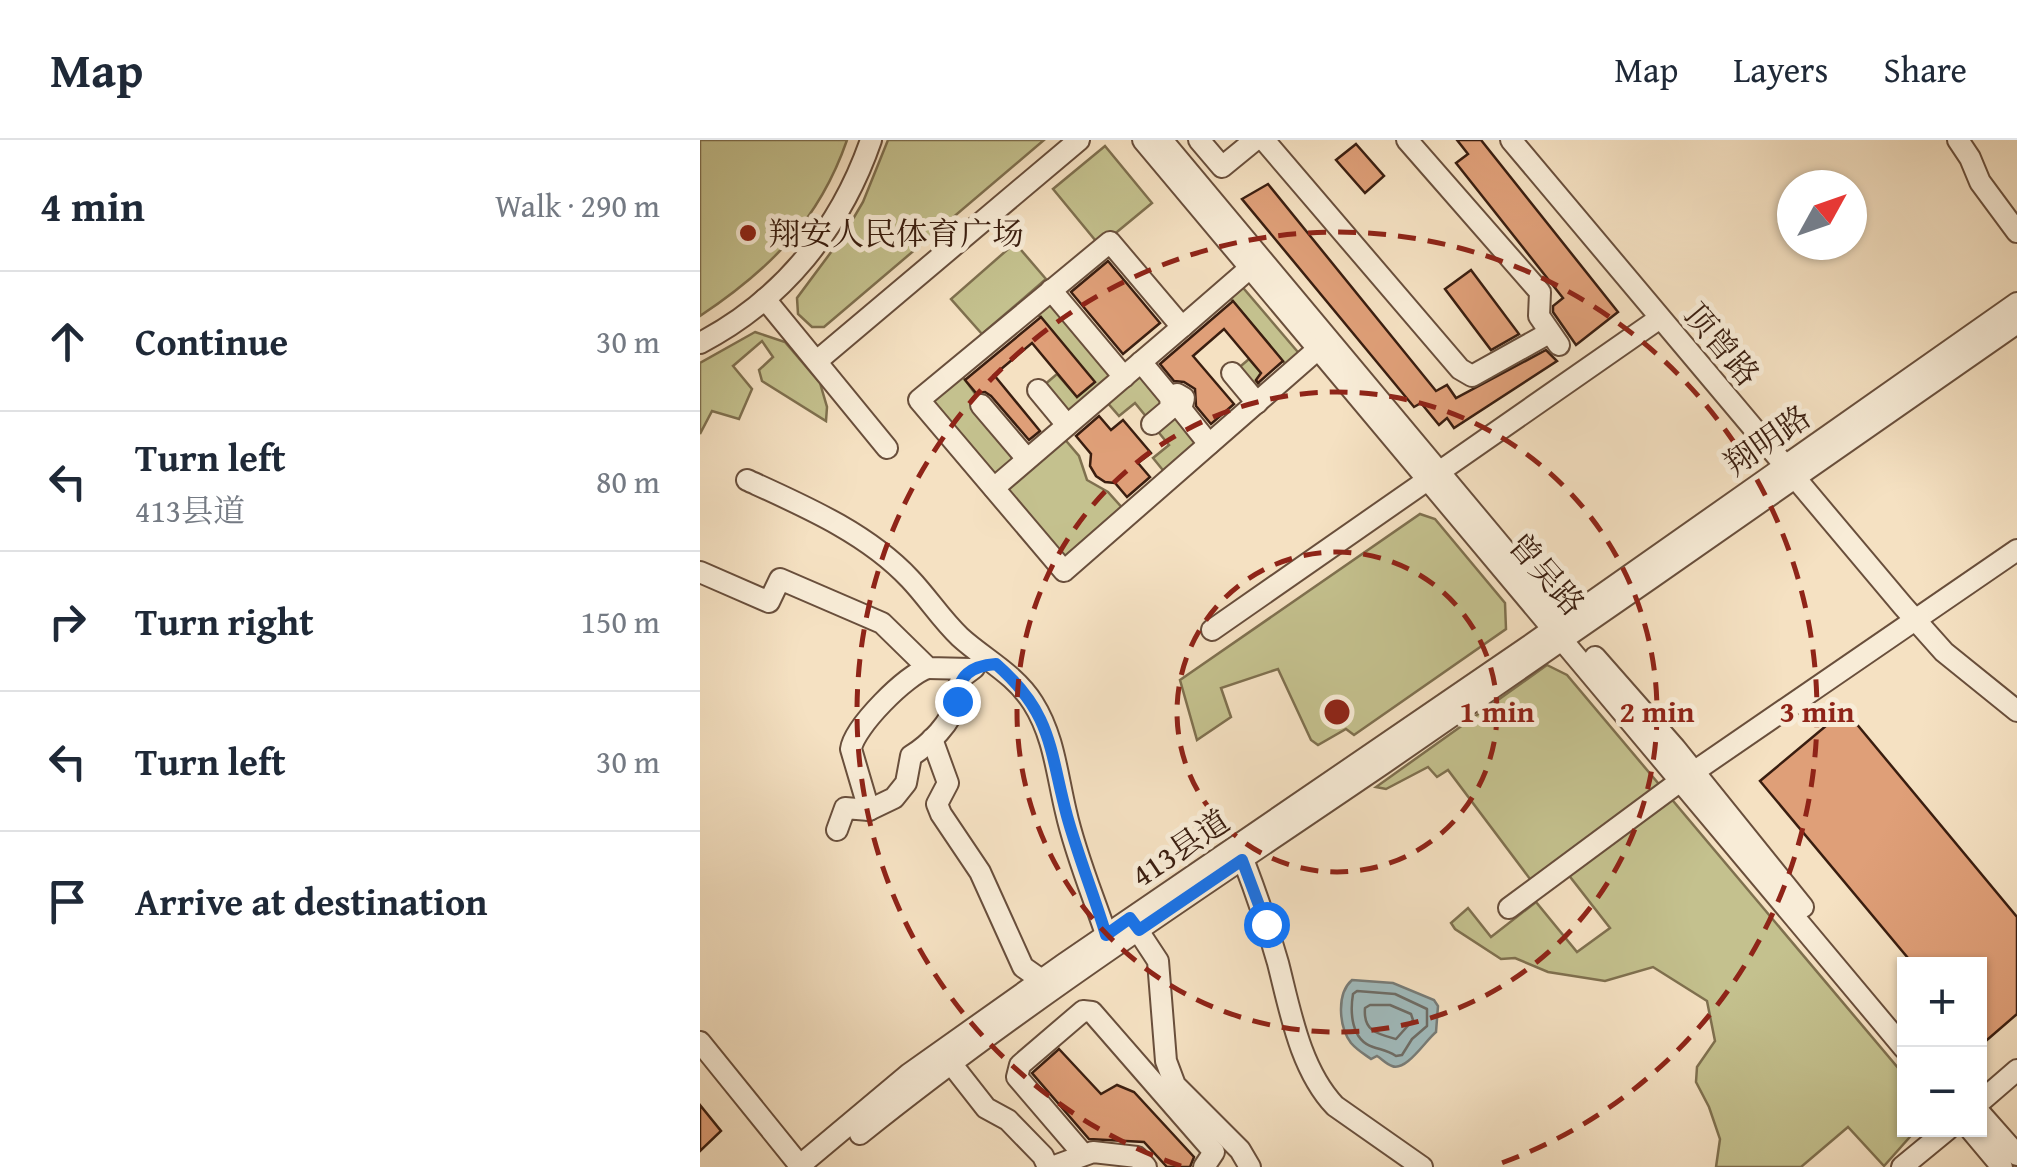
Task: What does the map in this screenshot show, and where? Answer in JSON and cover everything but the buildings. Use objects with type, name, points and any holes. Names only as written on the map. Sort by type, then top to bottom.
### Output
[{"type":"street","points":[[700,343],[765,299],[797,269],[832,225],[871,140]]},
{"type":"street","points":[[817,361],[1079,140]]},
{"type":"street","name":"曾吴路","points":[[1143,140],[1318,348],[1434,476]]},
{"type":"street","name":"曾吴路","points":[[1162,140],[1434,476],[1897,1019]]},
{"type":"street","points":[[1199,140],[1222,167],[1255,140]]},
{"type":"street","points":[[1264,140],[1460,369],[1472,376],[1554,339],[1540,316],[1540,292],[1407,140]]},
{"type":"street","name":"顶曾路","points":[[1511,140],[1944,652],[2017,712]]},
{"type":"street","points":[[1958,140],[1980,182],[2017,232]]},
{"type":"street","points":[[1182,327],[1110,242],[920,400],[1064,571],[1318,348]]},
{"type":"street","points":[[994,488],[1250,268]]},
{"type":"street","points":[[1051,290],[1124,376]]},
{"type":"street","points":[[765,299],[887,448]]},
{"type":"street","name":"翔明路","points":[[1564,630],[2017,303]]},
{"type":"street","points":[[1212,630],[1660,318]]},
{"type":"street","name":"翔明路","points":[[1789,471],[2017,323]]},
{"type":"street","points":[[1141,362],[1210,444]]},
{"type":"street","points":[[1232,373],[1257,403]]},
{"type":"street","points":[[1038,390],[1067,425]]},
{"type":"street","points":[[981,404],[1027,459]]},
{"type":"street","points":[[1152,424],[1174,405]]},
{"type":"street","points":[[748,480],[853,533],[876,549],[911,580],[937,614],[1032,701],[1060,773],[1071,830],[1109,942]]},
{"type":"street","points":[[1510,908],[1687,777],[2017,550]]},
{"type":"street","points":[[700,572],[769,602],[780,579],[882,623],[928,668]]},
{"type":"street","name":"413县道","points":[[1134,924],[1242,860],[1564,630]]},
{"type":"street","name":"413县道","points":[[820,1167],[946,1058],[1134,924],[1564,630]]},
{"type":"street","points":[[869,810],[852,749],[858,728],[910,676],[928,668],[971,669],[996,664]]},
{"type":"street","points":[[838,830],[845,808],[869,810],[901,790],[911,756],[932,740],[957,701],[962,677],[971,669]]},
{"type":"street","points":[[932,740],[948,783],[937,804],[941,814],[980,872],[1023,967],[1049,985]]},
{"type":"street","name":"曾吴路","points":[[1687,777],[1903,1047]]},
{"type":"street","points":[[1242,860],[1266,924],[1304,1052],[1324,1094],[1335,1106],[1422,1167]]},
{"type":"street","points":[[1134,924],[1158,961],[1166,1061],[1175,1085],[1240,1150],[1250,1167]]},
{"type":"street","points":[[1083,1154],[1017,1077],[1020,1064],[1082,1012],[1092,1012],[1214,1152],[1204,1167]]},
{"type":"street","points":[[700,1042],[800,1167]]},
{"type":"street","points":[[946,1058],[986,1108],[1008,1120],[1050,1167],[1093,1152],[1137,1157],[1146,1167]]},
{"type":"street","name":"413县道","points":[[800,1167],[909,1074],[946,1058]]},
{"type":"street","points":[[1987,1096],[2017,1070]]},
{"type":"street","points":[[1987,1120],[2017,1154]]},
{"type":"street","points":[[1902,1167],[1938,1137]]},
{"type":"street","points":[[1978,1137],[2002,1167]]},
{"type":"shaded area","name":"翔安人民体育广场","points":[[700,140],[847,140],[822,195],[789,241],[748,280],[700,316]]},
{"type":"shaded area","points":[[888,140],[1044,140],[824,327],[812,327],[798,314],[797,298],[863,202]]},
{"type":"shaded area","points":[[1105,146],[1152,203],[1100,246],[1053,189]]},
{"type":"shaded area","points":[[1015,243],[1046,279],[982,334],[951,299]]},
{"type":"shaded area","points":[[1239,283],[1303,358],[1257,398],[1235,371],[1249,359],[1262,374],[1256,381],[1261,386],[1286,365],[1230,298]]},
{"type":"shaded area","points":[[1048,297],[1115,379],[1070,419],[1043,386],[1057,374],[1077,397],[1094,382],[1036,312],[961,374],[1021,458],[994,477],[931,409],[932,393]]},
{"type":"shaded area","points":[[755,332],[785,342],[820,383],[827,407],[826,421],[762,381],[759,370],[773,357],[762,341],[733,366],[752,389],[739,419],[712,411],[700,434],[700,363]]},
{"type":"shaded area","points":[[1138,373],[1166,399],[1149,420],[1135,403],[1119,416],[1106,401]]},
{"type":"shaded area","points":[[1171,415],[1181,416],[1200,441],[1166,474],[1153,458],[1169,445],[1155,428]]},
{"type":"shaded area","points":[[1062,436],[1079,456],[1087,480],[1108,492],[1126,512],[1067,560],[1007,498],[1008,484]]},
{"type":"shaded area","points":[[1420,514],[1435,519],[1505,603],[1506,629],[1354,735],[1346,729],[1318,745],[1311,740],[1278,669],[1221,688],[1231,717],[1197,740],[1180,680]]},
{"type":"shaded area","points":[[1547,665],[1567,675],[1897,1067],[1897,1137],[1910,1137],[1884,1166],[1848,1127],[1801,1167],[1716,1167],[1720,1139],[1696,1082],[1697,1067],[1715,1041],[1707,1001],[1653,967],[1605,981],[1548,972],[1515,958],[1501,959],[1451,923],[1468,908],[1491,937],[1536,902],[1577,952],[1610,928],[1560,864],[1533,883],[1448,770],[1437,777],[1428,767],[1386,789],[1376,787]]},
{"type":"water","points":[[1352,980],[1393,983],[1434,1000],[1438,1006],[1436,1032],[1415,1055],[1397,1067],[1377,1056],[1371,1059],[1351,1043],[1344,1028],[1343,994]]},
{"type":"place","name":"翔安人民体育广场","points":[[748,233]]},
{"type":"route","points":[[957,701],[962,677],[971,669],[996,664],[1032,701],[1051,744],[1076,848],[1106,935],[1130,918],[1139,930],[1242,860],[1266,924]]}]
